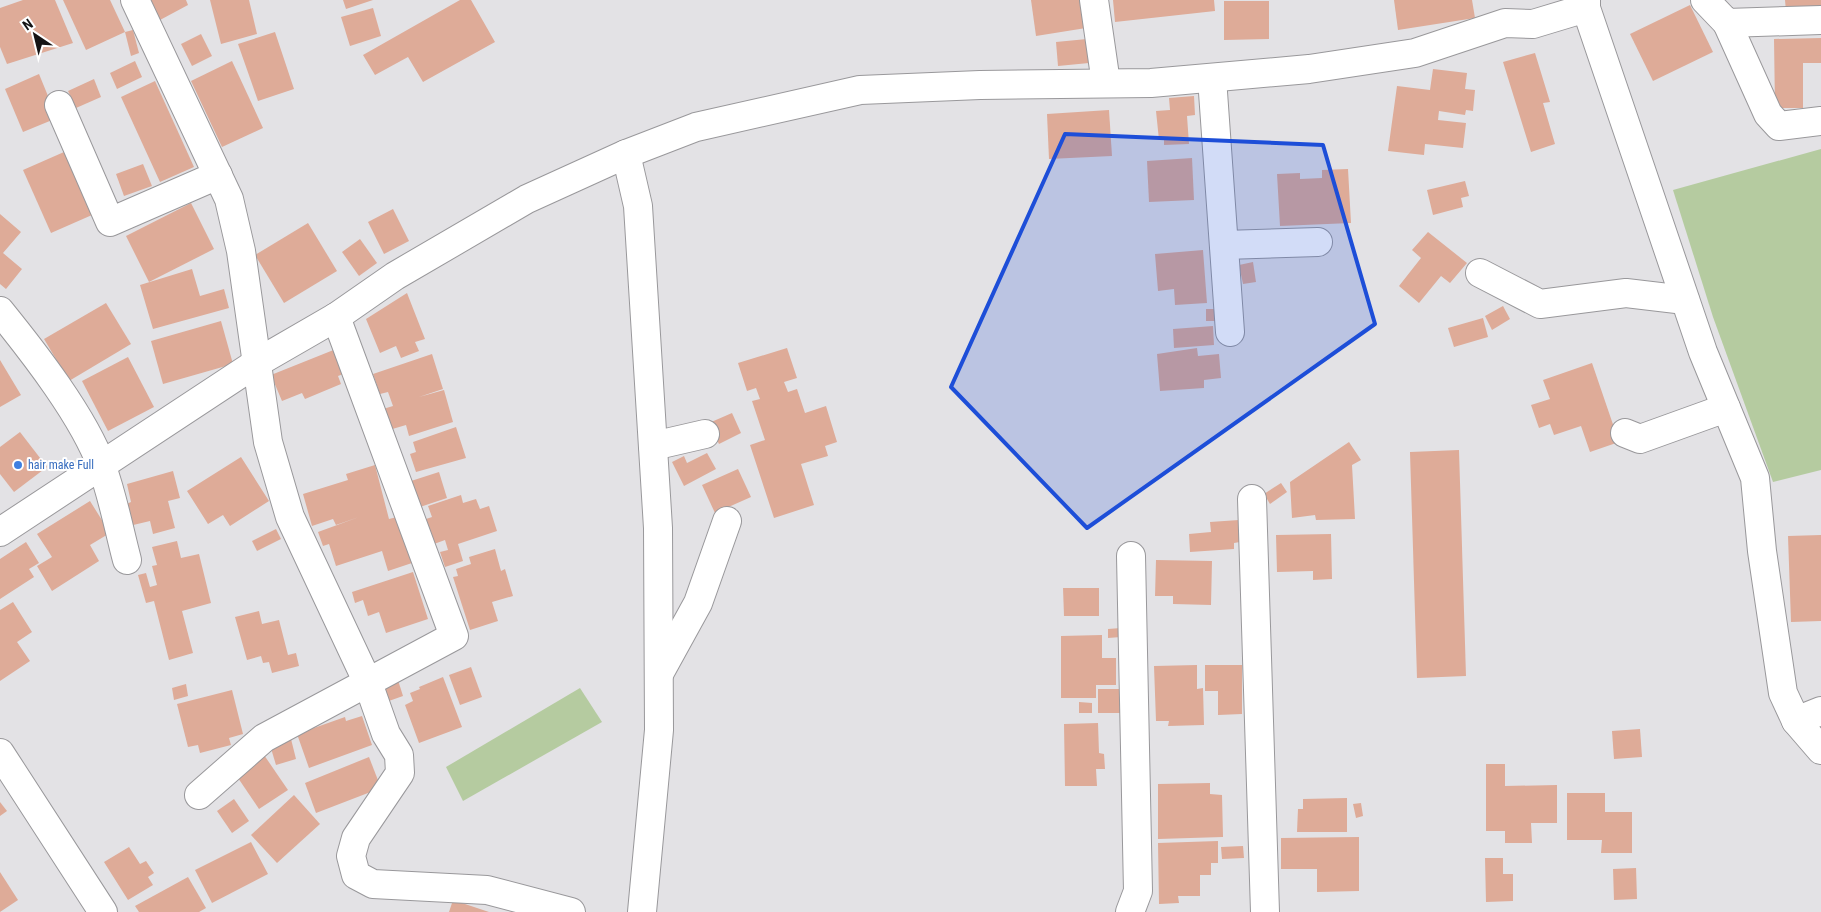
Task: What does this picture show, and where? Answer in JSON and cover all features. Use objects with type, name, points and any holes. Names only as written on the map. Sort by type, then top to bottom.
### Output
[{"type":"street","points":[[135,0],[229,200],[241,251],[268,442],[290,517],[368,683],[386,734],[399,755],[400,773],[356,838],[351,856],[356,875],[373,884],[487,890],[571,912]]},
{"type":"street","points":[[1094,0],[1106,84]]},
{"type":"street","points":[[1705,0],[1727,23],[1768,114],[1780,126],[1821,121]]},
{"type":"street","points":[[0,532],[102,467],[258,362],[336,317],[394,276],[527,199],[626,154],[696,127],[860,90],[980,85],[1150,83],[1309,70],[1415,53],[1505,23],[1533,24],[1586,4],[1703,352],[1755,478],[1762,551],[1783,692],[1796,721],[1821,750]]},
{"type":"street","points":[[1727,23],[1821,20]]},
{"type":"street","points":[[1212,78],[1230,332]]},
{"type":"street","points":[[59,105],[110,222],[218,175]]},
{"type":"street","points":[[626,154],[638,206],[658,528],[659,730],[642,912]]},
{"type":"street","points":[[1224,245],[1318,242]]},
{"type":"street","points":[[1480,273],[1540,304],[1626,293],[1685,300]]},
{"type":"street","points":[[0,311],[28,346],[78,420],[102,467],[127,560]]},
{"type":"street","points":[[199,795],[264,738],[454,636],[336,317]]},
{"type":"street","points":[[1625,433],[1640,439],[1726,408]]},
{"type":"street","points":[[653,446],[705,434]]},
{"type":"street","points":[[1252,499],[1265,912]]},
{"type":"street","points":[[659,674],[698,602],[727,520]]},
{"type":"street","points":[[1130,912],[1138,891],[1131,556]]},
{"type":"street","points":[[1796,721],[1821,711]]},
{"type":"street","points":[[0,753],[103,912]]},
{"type":"highlighted area","points":[[1065,134],[1323,145],[1375,324],[1087,528],[951,387]]},
{"type":"green space","points":[[1821,149],[1821,470],[1773,482],[1713,317],[1673,190]]},
{"type":"green space","points":[[580,688],[602,722],[463,801],[446,767]]},
{"type":"building","points":[[23,0],[55,0],[73,43],[7,64],[0,47],[0,8]]},
{"type":"building","points":[[63,0],[110,0],[125,32],[86,50]]},
{"type":"building","points":[[149,0],[186,0],[188,5],[160,20]]},
{"type":"building","points":[[210,0],[249,0],[257,34],[221,44]]},
{"type":"building","points":[[343,0],[373,0],[346,9]]},
{"type":"building","points":[[460,0],[471,0],[495,42],[423,82],[408,57],[375,75],[363,55]]},
{"type":"building","points":[[1031,0],[1081,0],[1086,28],[1036,36]]},
{"type":"building","points":[[1113,0],[1214,0],[1215,11],[1115,22]]},
{"type":"building","points":[[1394,0],[1472,0],[1475,18],[1398,30]]},
{"type":"building","points":[[1785,0],[1821,0],[1821,11],[1786,11]]},
{"type":"building","points":[[1224,1],[1269,1],[1269,39],[1224,40]]},
{"type":"building","points":[[1690,5],[1713,52],[1653,81],[1630,34]]},
{"type":"building","points":[[373,8],[381,36],[350,46],[341,17]]},
{"type":"building","points":[[133,30],[139,53],[131,56],[125,32]]},
{"type":"building","points":[[275,32],[294,89],[258,101],[238,44]]},
{"type":"building","points":[[201,34],[212,56],[192,66],[181,44]]},
{"type":"building","points":[[1821,38],[1821,63],[1803,63],[1803,108],[1775,108],[1774,39]]},
{"type":"building","points":[[1087,39],[1089,63],[1058,66],[1056,42]]},
{"type":"building","points":[[1535,53],[1550,102],[1543,103],[1555,144],[1531,152],[1503,62]]},
{"type":"building","points":[[135,61],[142,77],[117,89],[110,73]]},
{"type":"building","points":[[232,61],[263,128],[222,147],[191,81]]},
{"type":"building","points":[[1433,69],[1467,73],[1465,89],[1475,90],[1473,111],[1466,110],[1465,115],[1439,111],[1438,120],[1466,123],[1463,148],[1425,144],[1424,155],[1388,151],[1397,86],[1430,90]]},
{"type":"building","points":[[39,74],[57,118],[23,132],[5,89]]},
{"type":"building","points":[[94,79],[101,97],[76,108],[68,91]]},
{"type":"building","points":[[155,81],[194,167],[160,182],[121,97]]},
{"type":"building","points":[[1194,96],[1195,115],[1187,116],[1189,144],[1164,145],[1164,139],[1159,140],[1156,111],[1170,110],[1169,98]]},
{"type":"building","points":[[1109,110],[1112,156],[1049,159],[1047,114]]},
{"type":"building","points":[[64,152],[92,215],[51,233],[23,170]]},
{"type":"building","points":[[1192,158],[1194,200],[1149,202],[1147,161]]},
{"type":"building","points":[[143,164],[152,186],[124,196],[116,174]]},
{"type":"building","points":[[1348,169],[1351,223],[1280,226],[1277,174],[1300,173],[1300,179],[1322,178],[1322,170]]},
{"type":"building","points":[[1465,181],[1469,196],[1461,198],[1463,207],[1433,215],[1427,190]]},
{"type":"building","points":[[191,203],[214,249],[149,282],[126,236]]},
{"type":"building","points":[[393,209],[409,241],[384,254],[368,222]]},
{"type":"building","points":[[0,214],[21,232],[3,253],[22,269],[6,289],[0,284]]},
{"type":"building","points":[[308,223],[337,271],[284,303],[255,255]]},
{"type":"building","points":[[1428,232],[1467,263],[1450,283],[1441,276],[1419,303],[1399,286],[1421,258],[1412,250]]},
{"type":"building","points":[[360,239],[377,263],[359,276],[342,252]]},
{"type":"building","points":[[1203,250],[1207,303],[1175,305],[1174,289],[1158,291],[1155,254]]},
{"type":"building","points":[[1253,262],[1256,282],[1243,284],[1239,265]]},
{"type":"building","points":[[192,269],[200,296],[224,289],[229,308],[153,329],[140,285]]},
{"type":"building","points":[[407,293],[425,339],[415,342],[419,351],[401,358],[396,346],[380,353],[366,319]]},
{"type":"building","points":[[106,303],[131,344],[69,381],[44,339]]},
{"type":"building","points":[[1503,306],[1510,319],[1492,330],[1485,316]]},
{"type":"building","points":[[1206,309],[1216,309],[1216,321],[1206,321]]},
{"type":"building","points":[[1483,318],[1488,337],[1454,347],[1448,328]]},
{"type":"building","points":[[221,321],[233,364],[163,384],[151,341]]},
{"type":"building","points":[[1213,326],[1214,345],[1174,348],[1173,329]]},
{"type":"building","points":[[787,348],[797,378],[784,382],[788,392],[797,389],[805,413],[826,406],[837,442],[825,446],[828,456],[801,464],[814,505],[774,518],[750,445],[765,440],[752,401],[760,399],[756,388],[747,391],[738,363]]},
{"type":"building","points":[[1197,348],[1198,356],[1219,354],[1221,378],[1204,380],[1204,388],[1160,391],[1157,354]]},
{"type":"building","points":[[336,349],[346,373],[338,376],[341,384],[305,399],[302,393],[282,401],[271,375]]},
{"type":"building","points":[[432,354],[443,389],[419,397],[444,390],[453,422],[409,436],[406,425],[389,430],[383,409],[393,406],[388,392],[380,394],[373,374]]},
{"type":"building","points":[[128,357],[154,407],[108,431],[82,381]]},
{"type":"building","points":[[0,360],[21,395],[0,407]]},
{"type":"building","points":[[1592,363],[1619,442],[1590,452],[1581,426],[1554,435],[1550,424],[1539,428],[1531,405],[1550,399],[1543,380]]},
{"type":"building","points":[[732,413],[741,433],[719,444],[709,423]]},
{"type":"building","points":[[456,427],[466,458],[416,472],[410,454],[416,452],[413,442]]},
{"type":"building","points":[[20,432],[47,467],[14,492],[0,474],[0,447]]},
{"type":"building","points":[[1349,442],[1361,460],[1352,465],[1355,519],[1316,520],[1315,515],[1292,518],[1290,482]]},
{"type":"building","points":[[1459,450],[1466,676],[1417,678],[1410,452]]},
{"type":"building","points":[[707,453],[716,469],[684,486],[672,462],[684,456],[687,463]]},
{"type":"building","points":[[241,457],[269,501],[230,526],[223,515],[208,524],[187,491]]},
{"type":"building","points":[[375,465],[389,519],[397,517],[412,563],[388,571],[382,551],[336,566],[329,544],[323,546],[318,532],[359,517],[336,525],[333,519],[312,526],[303,494],[348,480],[346,474]]},
{"type":"building","points":[[738,469],[751,497],[715,513],[702,485]]},
{"type":"building","points":[[173,471],[180,498],[168,501],[175,528],[153,534],[150,521],[129,526],[124,505],[131,502],[127,484]]},
{"type":"building","points":[[439,472],[447,498],[420,507],[411,481]]},
{"type":"building","points":[[1281,483],[1287,492],[1270,504],[1264,494]]},
{"type":"building","points":[[461,495],[463,503],[476,499],[480,509],[489,506],[497,531],[458,544],[463,561],[445,567],[440,552],[448,550],[445,540],[434,544],[426,519],[432,517],[428,506]]},
{"type":"building","points":[[90,501],[110,533],[90,545],[99,561],[52,591],[37,566],[52,557],[37,534]]},
{"type":"building","points":[[1239,520],[1240,542],[1234,543],[1234,549],[1190,552],[1189,534],[1211,532],[1210,522]]},
{"type":"building","points":[[276,529],[281,539],[257,551],[252,541]]},
{"type":"building","points":[[1331,534],[1332,579],[1313,580],[1313,571],[1277,572],[1276,535]]},
{"type":"building","points":[[1821,535],[1821,621],[1791,622],[1788,536]]},
{"type":"building","points":[[177,541],[181,558],[199,554],[211,603],[182,611],[193,653],[169,660],[154,601],[146,603],[138,575],[146,573],[150,587],[157,585],[152,566],[157,565],[152,547]]},
{"type":"building","points":[[26,542],[39,563],[29,569],[34,577],[0,599],[0,559]]},
{"type":"building","points":[[495,549],[501,571],[505,569],[513,596],[492,602],[498,621],[470,630],[453,577],[458,576],[456,569],[471,564],[469,557]]},
{"type":"building","points":[[1156,560],[1212,561],[1211,605],[1173,604],[1173,596],[1155,596]]},
{"type":"building","points":[[413,572],[428,619],[386,633],[379,612],[368,616],[363,600],[355,603],[352,592]]},
{"type":"building","points":[[1063,588],[1099,588],[1099,616],[1064,616]]},
{"type":"building","points":[[13,602],[32,632],[17,642],[30,661],[0,681],[0,610]]},
{"type":"building","points":[[259,611],[262,624],[279,620],[288,655],[296,653],[299,666],[272,673],[269,662],[263,663],[261,656],[247,660],[235,617]]},
{"type":"building","points":[[1121,628],[1121,637],[1108,638],[1108,629]]},
{"type":"building","points":[[1102,635],[1102,658],[1116,658],[1116,685],[1096,685],[1096,698],[1061,698],[1061,636]]},
{"type":"building","points":[[1197,665],[1197,689],[1203,688],[1204,725],[1168,726],[1169,721],[1156,721],[1154,666]]},
{"type":"building","points":[[1205,665],[1242,665],[1242,714],[1218,715],[1218,691],[1205,691]]},
{"type":"building","points":[[471,667],[482,697],[460,705],[449,675]]},
{"type":"building","points":[[397,677],[403,696],[386,702],[380,683]]},
{"type":"building","points":[[443,677],[462,727],[419,743],[405,705],[413,701],[410,693]]},
{"type":"building","points":[[186,684],[188,696],[174,700],[172,688]]},
{"type":"building","points":[[1098,689],[1121,689],[1120,713],[1098,713]]},
{"type":"building","points":[[232,690],[243,734],[229,738],[231,745],[200,753],[198,745],[188,747],[177,704]]},
{"type":"building","points":[[1079,702],[1092,703],[1092,713],[1079,713]]},
{"type":"building","points":[[362,716],[372,745],[309,768],[297,734],[345,717],[346,721]]},
{"type":"building","points":[[1098,723],[1099,753],[1104,754],[1105,769],[1096,769],[1097,786],[1065,786],[1064,724]]},
{"type":"building","points":[[1640,729],[1642,757],[1614,759],[1612,731]]},
{"type":"building","points":[[291,739],[296,759],[276,765],[270,745]]},
{"type":"building","points":[[264,755],[288,790],[259,809],[236,775]]},
{"type":"building","points":[[369,757],[381,788],[316,813],[305,783]]},
{"type":"building","points":[[1486,764],[1505,764],[1505,786],[1557,785],[1557,823],[1531,823],[1532,843],[1505,843],[1505,831],[1486,831]]},
{"type":"building","points":[[1210,783],[1210,794],[1222,795],[1223,837],[1158,839],[1158,784]]},
{"type":"building","points":[[1567,793],[1605,793],[1605,812],[1632,812],[1632,853],[1601,853],[1602,840],[1567,840]]},
{"type":"building","points":[[294,795],[320,824],[277,863],[251,835]]},
{"type":"building","points":[[1347,798],[1347,832],[1297,832],[1298,809],[1303,809],[1303,799]]},
{"type":"building","points":[[234,799],[249,821],[232,833],[217,811]]},
{"type":"building","points":[[0,802],[7,811],[0,816]]},
{"type":"building","points":[[1361,803],[1363,816],[1356,818],[1353,804]]},
{"type":"building","points":[[1359,837],[1359,891],[1317,892],[1317,869],[1281,869],[1281,838]]},
{"type":"building","points":[[1218,841],[1218,863],[1211,863],[1211,875],[1200,875],[1200,896],[1178,896],[1179,903],[1159,904],[1158,843]]},
{"type":"building","points":[[251,842],[268,874],[212,903],[195,870]]},
{"type":"building","points":[[1243,846],[1244,858],[1222,859],[1221,847]]},
{"type":"building","points":[[129,847],[140,864],[146,861],[154,873],[148,877],[153,885],[128,900],[104,862]]},
{"type":"building","points":[[1485,858],[1503,858],[1503,874],[1513,874],[1513,901],[1486,902]]},
{"type":"building","points":[[1636,868],[1637,899],[1614,900],[1613,869]]},
{"type":"building","points":[[0,872],[18,900],[0,912]]},
{"type":"building","points":[[188,877],[206,908],[199,912],[139,912],[135,906]]},
{"type":"building","points":[[453,900],[489,912],[449,912]]},
{"type":"place","name":"hair make Full","points":[[18,465]]}]
